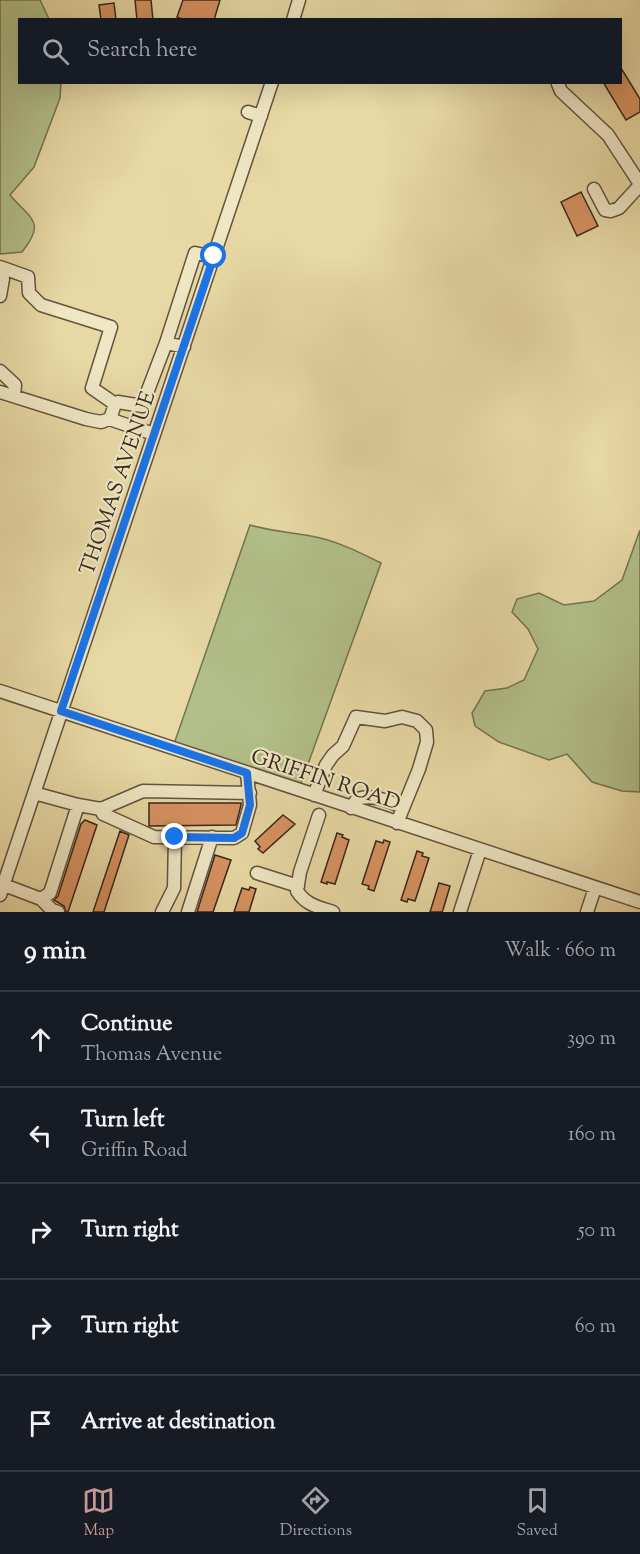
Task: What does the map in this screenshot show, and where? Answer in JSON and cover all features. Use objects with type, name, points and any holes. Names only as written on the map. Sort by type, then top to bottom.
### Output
[{"type":"street","points":[[294,18],[299,0]]},
{"type":"street","name":"THOMAS AVENUE","points":[[2,890],[271,84]]},
{"type":"street","points":[[558,84],[561,91],[608,135],[640,185],[619,208],[611,211],[605,210],[594,189]]},
{"type":"street","points":[[248,112],[261,116]]},
{"type":"street","points":[[115,404],[118,402],[142,405],[166,343],[195,253],[214,256]]},
{"type":"street","points":[[0,267],[28,276],[29,293],[41,305],[111,327],[92,388],[115,404]]},
{"type":"street","points":[[0,274],[3,279],[0,296]]},
{"type":"street","points":[[166,343],[184,347]]},
{"type":"street","points":[[0,371],[15,385],[14,396]]},
{"type":"street","points":[[0,392],[86,419],[101,422],[112,418]]},
{"type":"street","points":[[112,418],[115,404]]},
{"type":"street","points":[[112,418],[154,434]]},
{"type":"street","name":"GRIFFIN ROAD","points":[[0,691],[595,888],[636,905]]},
{"type":"street","points":[[314,795],[326,765],[343,746],[356,717],[384,721],[402,717],[417,720],[426,730],[427,742],[397,823]]},
{"type":"street","points":[[101,809],[103,814],[154,837],[234,838],[242,833],[250,805],[247,773]]},
{"type":"street","points":[[34,793],[101,809],[143,791],[250,792]]},
{"type":"street","points":[[351,808],[357,798],[368,796],[403,807]]},
{"type":"street","points":[[41,899],[50,893],[78,805]]},
{"type":"street","points":[[319,815],[297,891],[302,899],[311,905],[328,911]]},
{"type":"street","points":[[162,912],[174,888],[175,837]]},
{"type":"street","points":[[188,912],[212,837]]},
{"type":"street","points":[[460,912],[480,850]]},
{"type":"street","points":[[257,873],[298,886]]},
{"type":"street","points":[[174,882],[196,888]]},
{"type":"street","points":[[587,912],[595,888]]},
{"type":"street","points":[[2,890],[41,899],[57,912]]},
{"type":"green space","points":[[0,0],[40,0],[49,18],[18,18],[18,84],[61,84],[60,98],[34,167],[10,195],[33,221],[33,233],[22,252],[0,254]]},
{"type":"green space","points":[[250,525],[329,540],[381,563],[300,786],[174,744]]},
{"type":"green space","points":[[640,530],[640,792],[622,791],[592,782],[567,754],[549,760],[499,742],[475,726],[472,713],[485,691],[507,688],[524,680],[538,649],[528,629],[512,612],[517,599],[539,593],[564,605],[594,601],[622,580]]},
{"type":"building","points":[[135,0],[151,0],[153,18],[137,18]]},
{"type":"building","points":[[183,0],[220,0],[215,18],[177,17]]},
{"type":"building","points":[[114,3],[116,18],[101,18],[99,5]]},
{"type":"building","points":[[622,70],[640,99],[640,112],[626,120],[604,84],[622,84]]},
{"type":"building","points":[[581,192],[598,226],[577,236],[561,202]]},
{"type":"building","points":[[149,803],[241,803],[241,805],[236,825],[149,826]]},
{"type":"building","points":[[283,815],[295,824],[263,853],[258,849],[260,847],[255,841]]},
{"type":"building","points":[[85,820],[97,825],[68,912],[66,912],[64,906],[54,900],[58,896],[81,824]]},
{"type":"building","points":[[120,831],[129,835],[104,912],[93,912]]},
{"type":"building","points":[[337,833],[349,840],[335,884],[327,882],[327,884],[321,882]]},
{"type":"building","points":[[384,840],[390,842],[374,891],[362,884],[376,841],[383,843]]},
{"type":"building","points":[[417,851],[429,858],[415,901],[408,899],[407,902],[401,900]]},
{"type":"building","points":[[215,855],[231,860],[213,912],[197,912]]},
{"type":"building","points":[[439,883],[450,886],[443,910],[442,912],[430,912]]},
{"type":"building","points":[[250,887],[256,889],[249,912],[234,912],[242,888],[249,890]]},
{"type":"route","points":[[175,837],[234,838],[242,833],[250,805],[247,773],[61,711],[214,256]]}]
